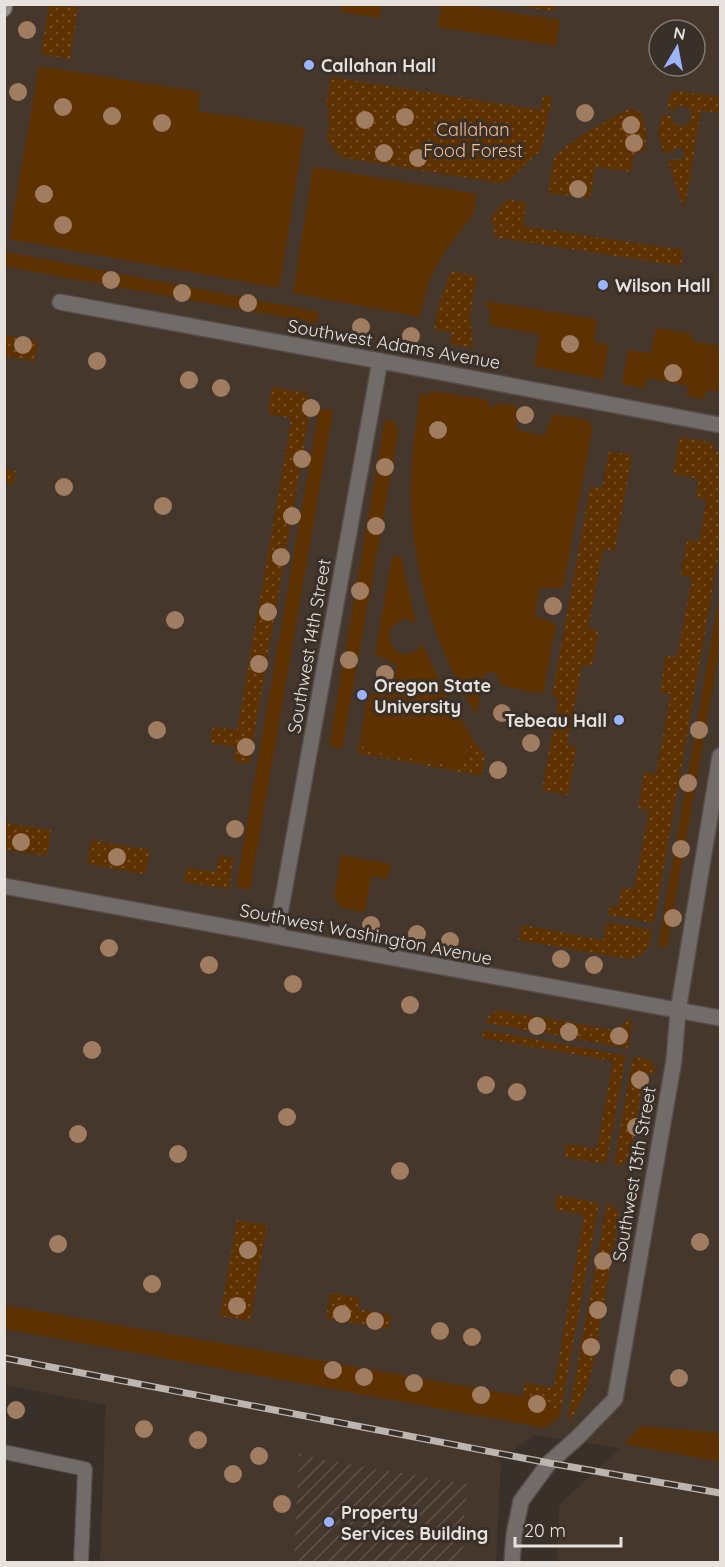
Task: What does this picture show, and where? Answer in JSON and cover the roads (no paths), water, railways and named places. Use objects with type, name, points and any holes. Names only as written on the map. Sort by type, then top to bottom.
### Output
[{"type":"main road","points":[[4,9],[5,4]]},
{"type":"street","name":"Southwest Adams Avenue","points":[[60,302],[720,425]]},
{"type":"street","name":"Southwest 14th Street","points":[[276,936],[380,361]]},
{"type":"street","name":"Southwest 13th Street","points":[[512,1563],[513,1535],[521,1501],[549,1463],[615,1399],[674,1060],[678,1011],[720,756]]},
{"type":"street","name":"Southwest Washington Avenue","points":[[4,886],[720,1018]]},
{"type":"lane","points":[[4,1452],[86,1469],[81,1563]]},
{"type":"railway","points":[[4,1358],[549,1463],[720,1493]]},
{"type":"place","name":"Callahan Hall","points":[[309,65]]},
{"type":"place","name":"Wilson Hall","points":[[603,285]]},
{"type":"place","name":"Oregon State University","points":[[362,695]]},
{"type":"place","name":"Tebeau Hall","points":[[619,720]]},
{"type":"place","name":"Property Services Building","points":[[329,1522]]},
{"type":"park label","name":"Callahan Food Forest","points":[[473,139]]}]
